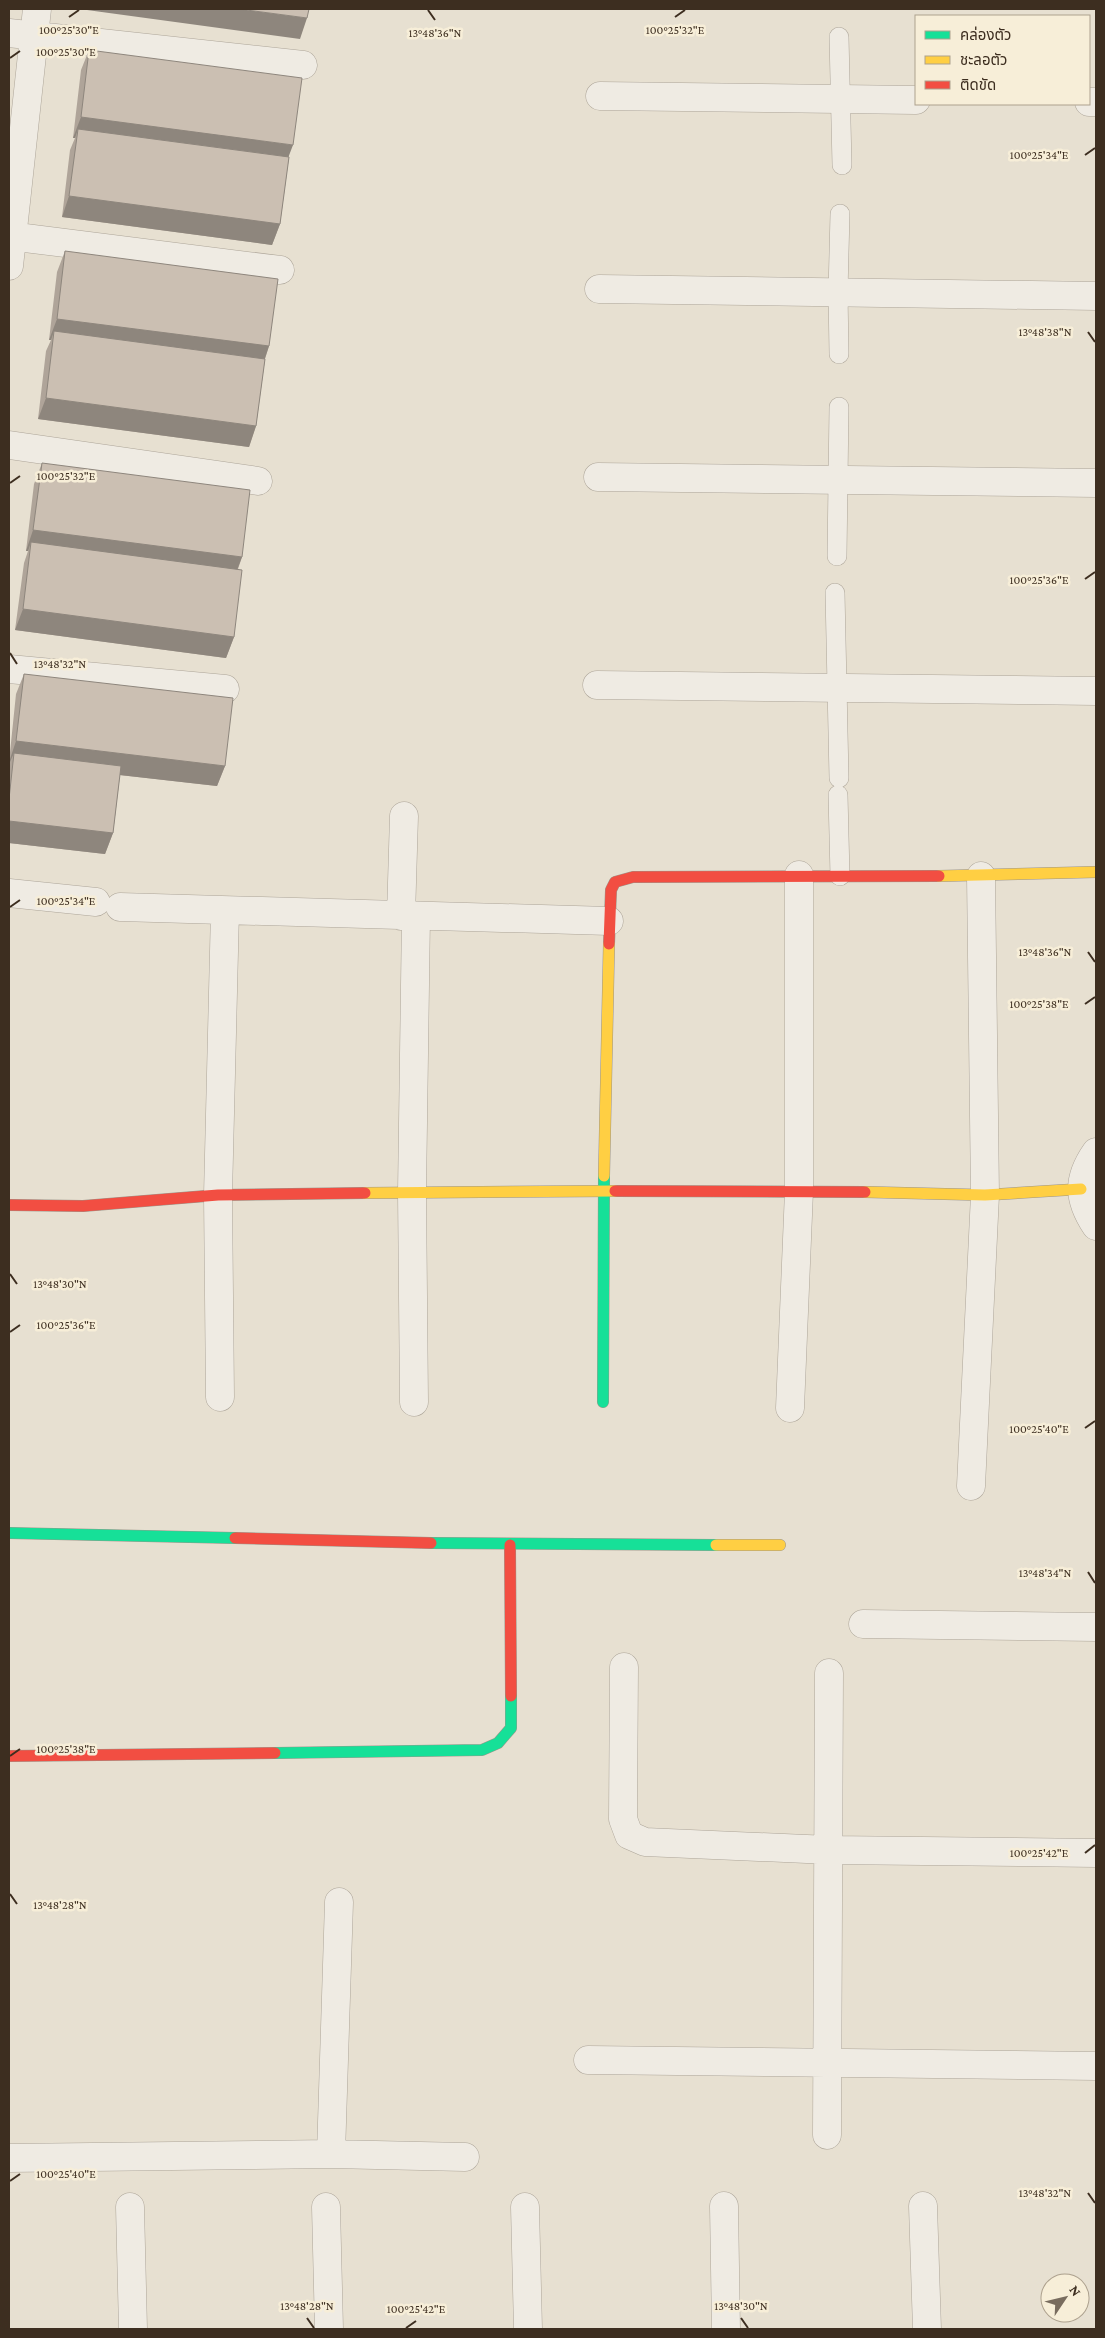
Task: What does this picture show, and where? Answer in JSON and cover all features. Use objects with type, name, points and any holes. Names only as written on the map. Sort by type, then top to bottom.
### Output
[{"type":"street","points":[[9,266],[21,35],[37,9]]},
{"type":"street","points":[[21,35],[303,65]]},
{"type":"street","points":[[600,96],[915,100]]},
{"type":"street","points":[[11,237],[280,270]]},
{"type":"street","points":[[599,289],[1096,296]]},
{"type":"street","points":[[9,445],[258,481]]},
{"type":"street","points":[[598,478],[1096,483]]},
{"type":"street","points":[[9,669],[225,689]]},
{"type":"street","points":[[597,685],[1096,691]]},
{"type":"street","points":[[404,816],[408,916],[414,1402]]},
{"type":"street","points":[[603,1402],[604,1192],[609,921],[610,890],[615,882],[624,878],[799,875],[981,876],[1096,872]]},
{"type":"street","points":[[790,1408],[799,1191],[799,875]]},
{"type":"street","points":[[971,1486],[985,1195],[981,876]]},
{"type":"street","points":[[9,893],[108,905],[226,911],[609,921]]},
{"type":"street","points":[[220,1397],[218,1195],[226,911]]},
{"type":"street","points":[[1096,1152],[1085,1167],[1081,1188],[1085,1210],[1096,1226]]},
{"type":"street","points":[[9,1205],[83,1206],[218,1195],[412,1192],[799,1191],[985,1195],[1081,1188]]},
{"type":"street","points":[[9,1533],[510,1546],[780,1545]]},
{"type":"street","points":[[9,1756],[482,1750],[498,1743],[511,1728],[510,1546]]},
{"type":"street","points":[[863,1624],[1096,1627]]},
{"type":"street","points":[[624,1667],[623,1820],[629,1835],[644,1842],[829,1850],[1096,1852]]},
{"type":"street","points":[[827,2135],[830,1673]]},
{"type":"street","points":[[331,2154],[339,1902]]},
{"type":"street","points":[[588,2060],[1096,2066]]},
{"type":"street","points":[[9,2158],[331,2154],[465,2157]]},
{"type":"street","points":[[130,2206],[133,2329]]},
{"type":"street","points":[[724,2206],[726,2329]]},
{"type":"street","points":[[923,2206],[927,2329]]},
{"type":"street","points":[[326,2207],[329,2329]]},
{"type":"street","points":[[525,2207],[528,2329]]},
{"type":"lane","points":[[840,37],[839,99],[842,165]]},
{"type":"lane","points":[[840,214],[838,292],[840,354]]},
{"type":"lane","points":[[837,556],[838,407]]},
{"type":"lane","points":[[836,593],[840,876]]},
{"type":"building","points":[[239,9],[309,9],[307,18]]},
{"type":"building","points":[[89,50],[302,78],[293,145],[81,117]]},
{"type":"building","points":[[78,129],[289,157],[280,224],[69,196]]},
{"type":"building","points":[[65,251],[278,279],[269,346],[57,319]]},
{"type":"building","points":[[54,331],[265,359],[256,426],[46,398]]},
{"type":"building","points":[[42,463],[250,490],[242,557],[33,530]]},
{"type":"building","points":[[31,542],[242,570],[234,637],[23,609]]},
{"type":"building","points":[[24,674],[233,698],[225,766],[16,741]]},
{"type":"building","points":[[14,753],[121,766],[113,833],[9,821],[9,799]]},
{"type":"traffic: fast","points":[[603,1402],[604,1176]]},
{"type":"traffic: fast","points":[[9,1533],[235,1538]]},
{"type":"traffic: fast","points":[[431,1543],[716,1545]]},
{"type":"traffic: fast","points":[[275,1753],[482,1750],[498,1743],[511,1728],[511,1696]]},
{"type":"traffic: slow","points":[[939,876],[1096,872]]},
{"type":"traffic: slow","points":[[604,1176],[609,944]]},
{"type":"traffic: slow","points":[[865,1192],[985,1195],[1081,1189]]},
{"type":"traffic: slow","points":[[365,1193],[615,1191]]},
{"type":"traffic: slow","points":[[716,1545],[780,1545]]},
{"type":"traffic: jam","points":[[609,944],[611,890],[615,882],[633,877],[939,876]]},
{"type":"traffic: jam","points":[[615,1191],[865,1192]]},
{"type":"traffic: jam","points":[[9,1205],[83,1206],[218,1195],[365,1193]]},
{"type":"traffic: jam","points":[[235,1538],[431,1543]]},
{"type":"traffic: jam","points":[[510,1545],[511,1696]]},
{"type":"traffic: jam","points":[[9,1756],[275,1753]]}]
